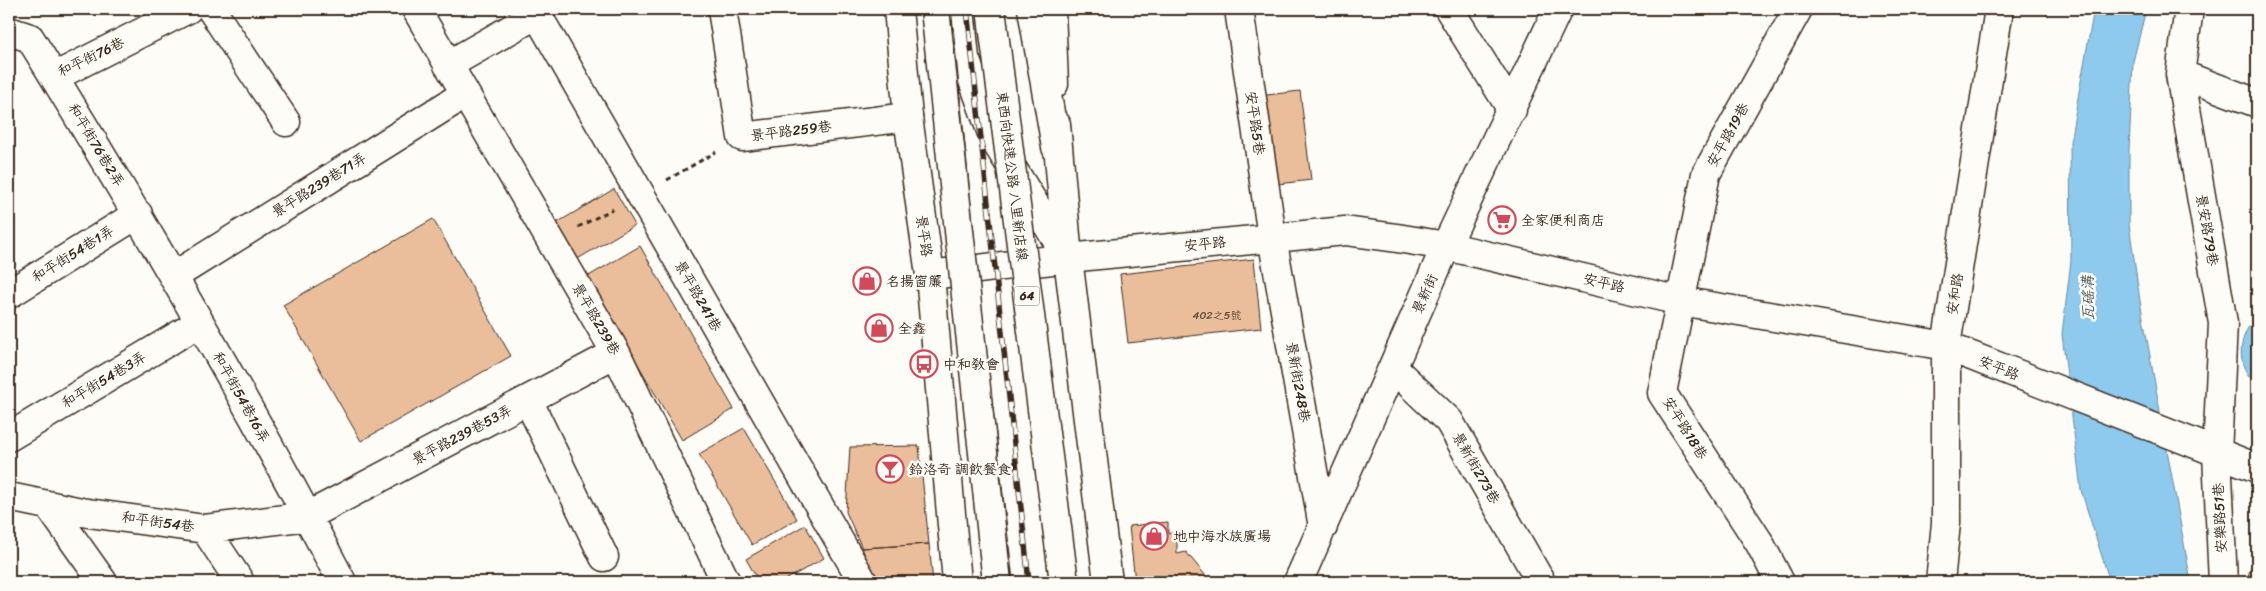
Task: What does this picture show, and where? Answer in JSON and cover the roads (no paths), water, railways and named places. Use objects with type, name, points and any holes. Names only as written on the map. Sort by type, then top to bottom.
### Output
[{"type":"main road","name":"和平街76巷","points":[[9,31],[30,38],[54,77],[188,9]]},
{"type":"main road","points":[[211,9],[286,122]]},
{"type":"main road","name":"景平路239巷","points":[[416,9],[616,354],[726,582]]},
{"type":"main road","name":"景平路259巷","points":[[722,9],[742,137],[908,117]]},
{"type":"main road","name":"景平路","points":[[898,9],[908,117],[930,275],[957,582]]},
{"type":"main road","points":[[935,9],[997,582]]},
{"type":"main road","points":[[960,9],[965,58],[994,139],[1068,258]]},
{"type":"main road","name":"東西向快速公路 八里新店線","points":[[991,9],[1064,582]]},
{"type":"main road","points":[[1032,9],[1056,147],[1108,582]]},
{"type":"main road","points":[[1051,9],[1056,147]]},
{"type":"main road","name":"安平路5巷","points":[[1239,9],[1272,237]]},
{"type":"main road","points":[[1448,9],[1512,110]]},
{"type":"main road","name":"景新街","points":[[1298,582],[1446,246],[1512,110],[1558,9]]},
{"type":"main road","name":"安平路19巷","points":[[1680,301],[1706,174],[1798,9]]},
{"type":"main road","name":"安和路","points":[[1940,582],[1946,522],[1946,346],[1999,9]]},
{"type":"main road","name":"景安路79巷","points":[[2189,9],[2180,74],[2222,323],[2217,454]]},
{"type":"main road","points":[[448,65],[535,12]]},
{"type":"main road","name":"景平路241巷","points":[[535,12],[863,582]]},
{"type":"main road","points":[[2180,74],[2257,103]]},
{"type":"main road","name":"和平街76巷2弄","points":[[54,77],[138,214]]},
{"type":"main road","name":"景平路239巷71弄","points":[[174,276],[465,94]]},
{"type":"main road","name":"和平街54巷16弄","points":[[138,214],[308,516],[342,582]]},
{"type":"main road","name":"和平街54巷1弄","points":[[9,294],[138,214]]},
{"type":"main road","name":"安平路","points":[[930,275],[1068,258],[1345,231],[1446,246],[1680,301],[1946,346],[1990,365],[2257,468]]},
{"type":"main road","name":"景新街248巷","points":[[1272,237],[1323,527]]},
{"type":"main road","name":"安平路18巷","points":[[1680,301],[1662,393],[1758,542],[1780,582]]},
{"type":"main road","name":"和平街54巷3弄","points":[[9,437],[199,323]]},
{"type":"main road","name":"景平路239巷53弄","points":[[308,516],[616,354]]},
{"type":"main road","name":"景新街273巷","points":[[1392,368],[1449,421],[1541,582]]},
{"type":"main road","points":[[528,400],[604,557]]},
{"type":"main road","name":"安樂路51巷","points":[[2217,454],[2223,582]]},
{"type":"main road","name":"和平街54巷","points":[[9,497],[49,506],[205,529],[308,516]]},
{"type":"main road","points":[[49,506],[103,582]]},
{"type":"main road","points":[[205,529],[240,582]]},
{"type":"water","name":"瓦磘溝","points":[[2094,9],[2146,9],[2133,62],[2129,150],[2129,224],[2140,301],[2191,582],[2110,582],[2081,490],[2062,334],[2071,261],[2070,142]]},
{"type":"water","points":[[2257,317],[2257,384],[2245,369],[2241,350],[2246,332]]},
{"type":"railway","points":[[949,9],[981,326],[1011,582]]},
{"type":"railway","points":[[967,9],[1029,582]]},
{"type":"place","name":"全家便利商店","points":[[1502,220]]},
{"type":"place","name":"名揚窗簾","points":[[867,281]]},
{"type":"place","name":"全鑫","points":[[879,328]]},
{"type":"place","name":"中和教會","points":[[924,364]]},
{"type":"place","name":"鈴洛奇 調飲餐食","points":[[890,469]]},
{"type":"place","name":"地中海水族廣場","points":[[1154,536]]}]
